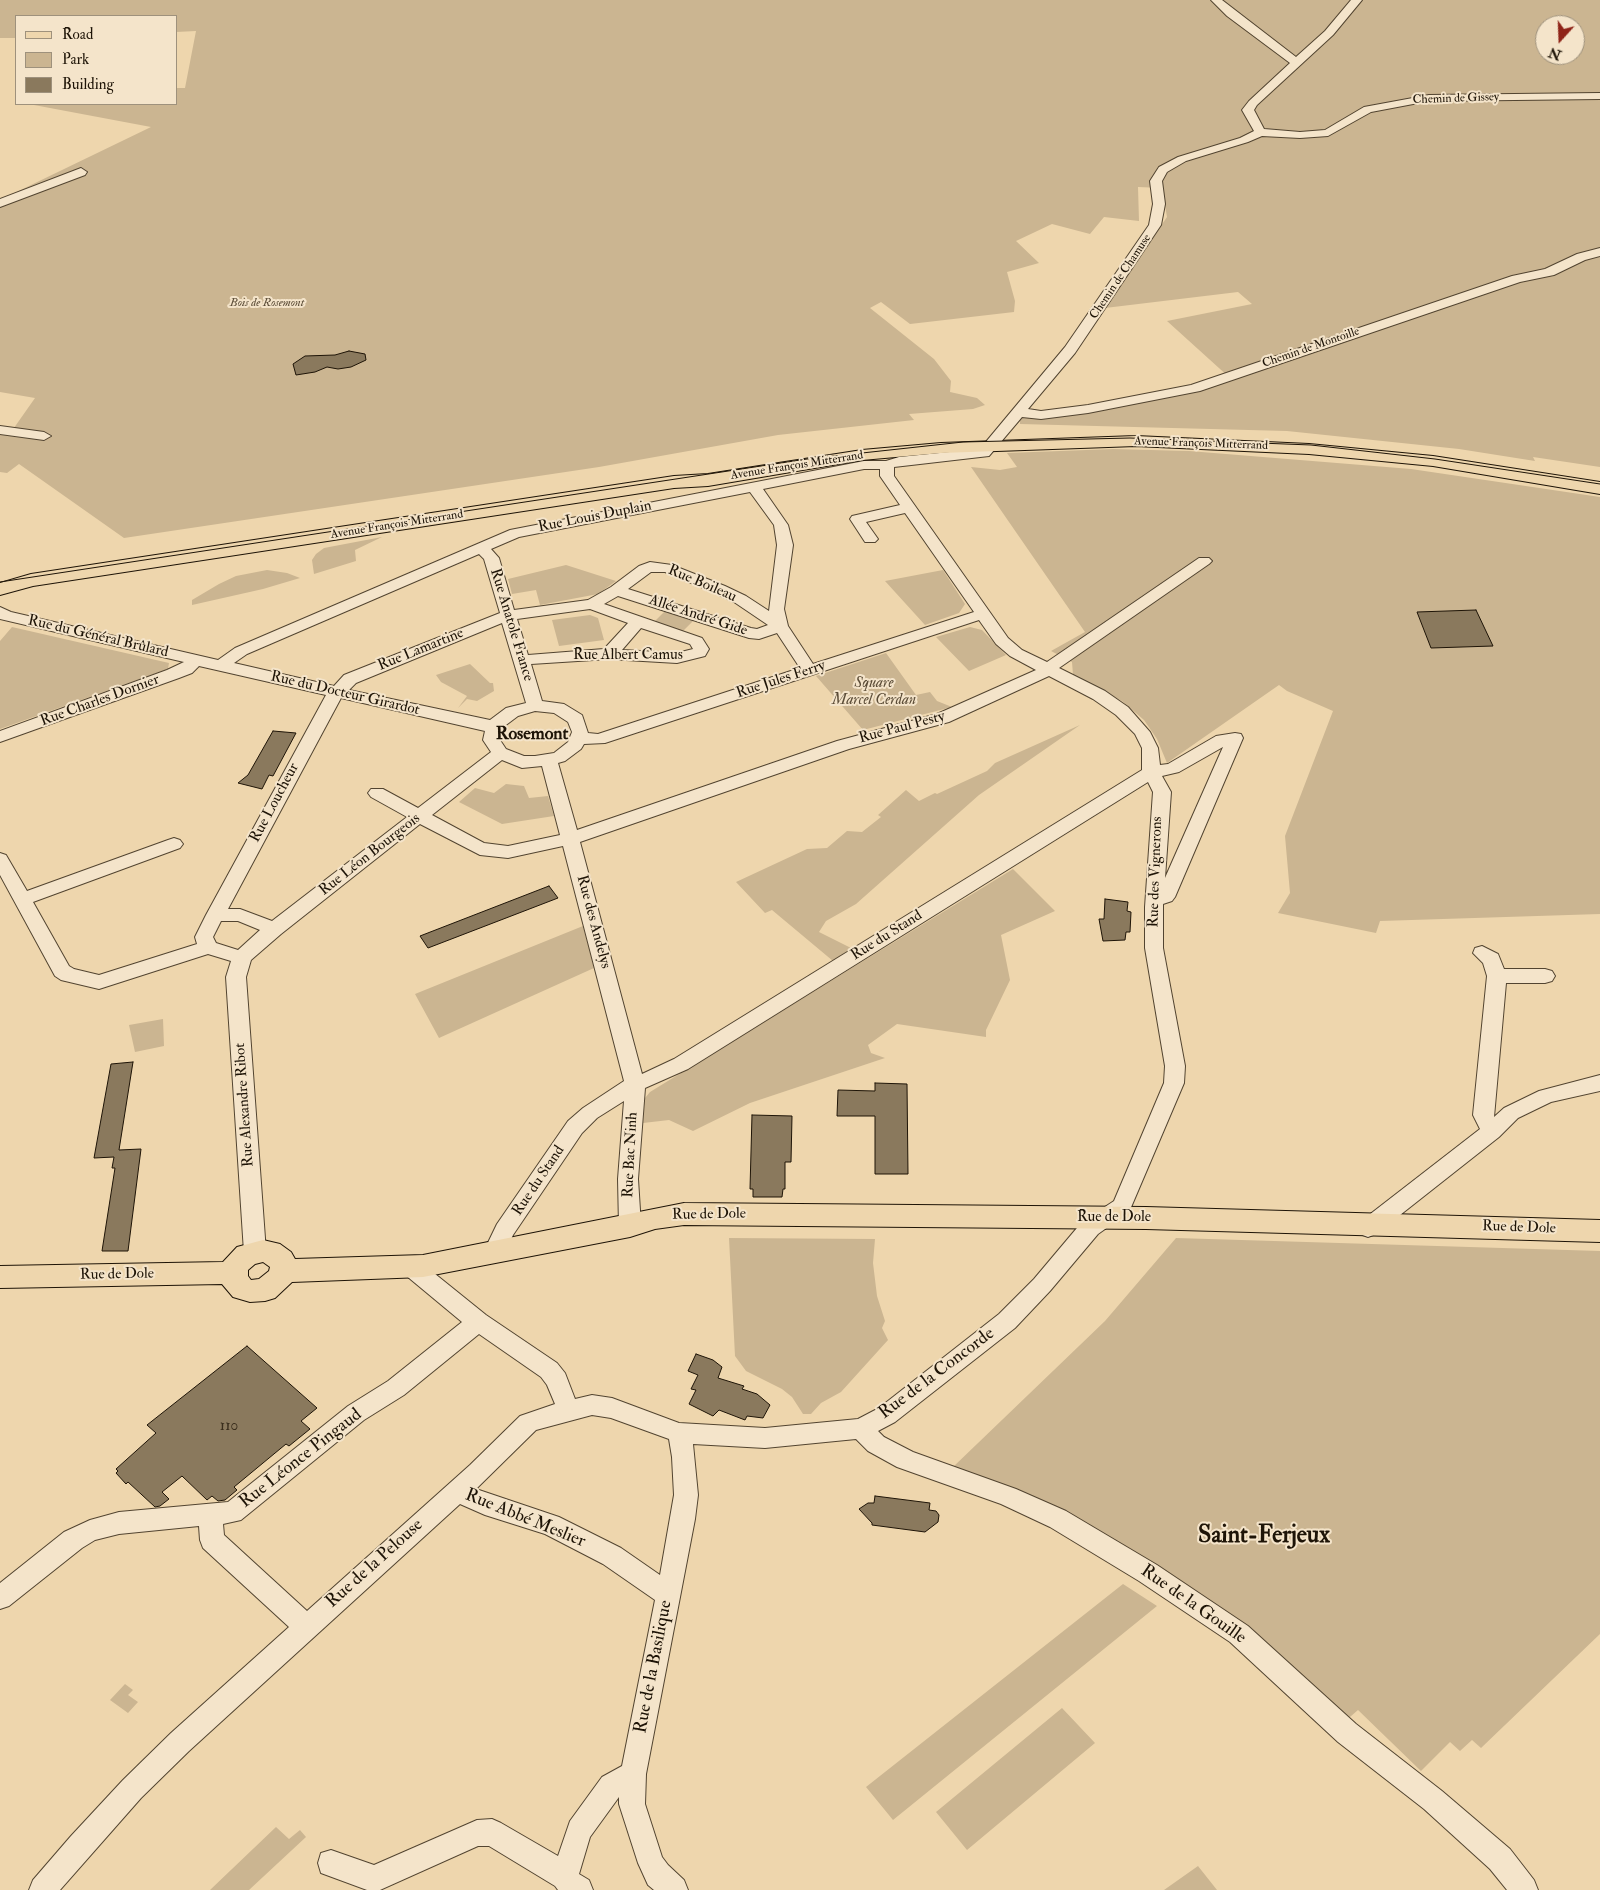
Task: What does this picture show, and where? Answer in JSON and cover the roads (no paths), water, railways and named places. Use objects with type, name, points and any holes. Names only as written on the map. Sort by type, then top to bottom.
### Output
[{"type":"main road","name":"Avenue François Mitterrand","points":[[0,589],[32,580],[830,460],[1057,430],[1206,434],[1308,440],[1499,462],[1600,478]]},
{"type":"main road","name":"Avenue François Mitterrand","points":[[0,572],[651,476],[782,453],[900,442],[961,433],[997,439],[1072,442],[1136,441],[1309,449],[1433,461],[1600,488]]},
{"type":"main road","name":"Rue de Dole","points":[[283,1271],[411,1267],[494,1254],[630,1226],[684,1223],[1376,1223],[1600,1231]]},
{"type":"main road","name":"Rue de Dole","points":[[1097,1223],[1329,1233],[1600,1238]]},
{"type":"main road","points":[[255,1252],[270,1252],[276,1255],[284,1265],[283,1271],[277,1282],[258,1291],[243,1289],[237,1285],[233,1273],[240,1260],[255,1252]]},
{"type":"main road","name":"Rue de Dole","points":[[0,1277],[233,1273]]},
{"type":"street","points":[[1216,0],[1231,14],[1296,62]]},
{"type":"street","points":[[1260,132],[1248,110],[1253,102],[1329,33],[1357,0]]},
{"type":"street","name":"Chemin de Gissey","points":[[1260,132],[1300,135],[1328,133],[1368,109],[1429,98],[1600,96]]},
{"type":"street","name":"Chemin de Chamuse","points":[[997,439],[1016,412],[1084,331],[1155,225],[1159,204],[1156,180],[1163,170],[1182,159],[1244,140],[1260,132]]},
{"type":"street","points":[[0,203],[81,172]]},
{"type":"street","name":"Chemin de Montoille","points":[[1016,412],[1041,415],[1088,409],[1147,399],[1195,388],[1360,330],[1517,279],[1549,272],[1600,252]]},
{"type":"street","points":[[0,430],[44,436]]},
{"type":"street","name":"Rue Louis Duplain","points":[[221,665],[241,650],[515,533],[864,465],[888,465],[899,461],[976,455],[997,439]]},
{"type":"street","points":[[888,465],[887,476],[1002,641],[1016,653],[1099,695],[1122,710],[1142,732],[1150,748],[1152,762],[1143,778]]},
{"type":"street","points":[[754,486],[781,526],[785,545],[776,609],[780,626],[810,671]]},
{"type":"street","points":[[870,539],[857,519],[909,508]]},
{"type":"street","name":"Rue Anatole France","points":[[481,548],[491,558],[535,706]]},
{"type":"street","name":"Rue Paul Pesty","points":[[377,793],[480,849],[508,852],[570,839],[844,744],[943,718],[1048,670],[1204,561]]},
{"type":"street","name":"Rue Boileau","points":[[509,615],[592,604],[618,590],[644,568],[656,566],[667,568],[740,599],[780,626]]},
{"type":"street","name":"Allée André Gide","points":[[618,590],[749,633],[759,634],[780,626]]},
{"type":"street","name":"Rue Albert Camus","points":[[522,660],[609,654],[677,658],[699,653],[701,649],[696,641],[601,609],[592,604]]},
{"type":"street","name":"Rue Jules Ferry","points":[[580,738],[599,739],[982,614]]},
{"type":"street","name":"Rue Lamartine","points":[[336,692],[350,679],[509,615]]},
{"type":"street","name":"Rue du Général Brûlard","points":[[2,616],[196,660]]},
{"type":"street","points":[[609,654],[638,622]]},
{"type":"street","name":"Rue du Docteur Girardot","points":[[196,660],[479,725],[494,726]]},
{"type":"street","name":"Rue Charles Dornier","points":[[0,737],[186,669],[196,660]]},
{"type":"street","name":"Rue Loucheur","points":[[208,946],[204,937],[215,915],[336,692]]},
{"type":"street","points":[[535,706],[558,708],[568,713],[580,727],[580,738],[569,752],[549,760],[522,762],[500,753],[491,740],[494,726],[512,712],[535,706]]},
{"type":"street","points":[[1143,778],[1173,768],[1222,740],[1235,738],[1166,897],[1155,899]]},
{"type":"street","name":"Rue Léon Bourgeois","points":[[242,958],[249,949],[274,929],[500,753]]},
{"type":"street","name":"Rue des Andelys","points":[[549,760],[635,1084]]},
{"type":"street","name":"Rue des Vignerons","points":[[1097,1223],[1122,1206],[1174,1083],[1175,1066],[1154,948],[1160,818],[1153,795],[1143,778]]},
{"type":"street","name":"Rue du Stand","points":[[635,1084],[658,1076],[681,1064],[1025,849],[1143,778]]},
{"type":"street","points":[[23,899],[174,844]]},
{"type":"street","points":[[0,859],[62,970],[68,976],[99,982],[208,946],[242,958]]},
{"type":"street","points":[[215,915],[240,915],[274,929]]},
{"type":"street","points":[[1482,953],[1491,959],[1497,976],[1483,1115],[1492,1131]]},
{"type":"street","name":"Rue Alexandre Ribot","points":[[242,958],[236,977],[255,1252]]},
{"type":"street","points":[[1497,976],[1545,976]]},
{"type":"street","points":[[1329,1233],[1363,1230],[1376,1223],[1492,1131],[1511,1113],[1530,1103],[1574,1087],[1600,1083]]},
{"type":"street","points":[[590,1113],[635,1084]]},
{"type":"street","name":"Rue Bac Ninh","points":[[630,1226],[628,1179],[635,1084]]},
{"type":"street","name":"Rue du Stand","points":[[494,1254],[505,1230],[575,1127],[590,1113]]},
{"type":"street","name":"Rue de la Concorde","points":[[568,1410],[592,1406],[612,1408],[680,1433],[765,1438],[862,1429],[887,1415],[1007,1321],[1097,1223]]},
{"type":"street","points":[[411,1267],[478,1322],[549,1370],[557,1380],[568,1410]]},
{"type":"street","name":"Rue Léonce Pingaud","points":[[0,1598],[73,1540],[90,1531],[119,1523],[233,1512],[356,1413],[396,1388],[478,1322]]},
{"type":"street","name":"Rue de la Pelouse","points":[[43,1890],[80,1845],[132,1789],[234,1691],[456,1491],[528,1423],[568,1410]]},
{"type":"street","name":"Rue de la Gouille","points":[[862,1429],[876,1444],[906,1460],[1008,1496],[1058,1518],[1148,1573],[1239,1634],[1335,1723],[1433,1800],[1500,1858],[1524,1890]]},
{"type":"street","name":"Rue de la Basilique","points":[[674,1890],[658,1875],[651,1863],[632,1804],[633,1774],[684,1519],[686,1495],[684,1457],[680,1433]]},
{"type":"street","name":"Rue Abbé Meslier","points":[[456,1491],[485,1504],[551,1525],[612,1556],[668,1595]]},
{"type":"street","points":[[211,1514],[212,1540],[306,1626]]},
{"type":"street","points":[[332,1863],[374,1879],[478,1833],[492,1832],[571,1886],[578,1830],[611,1786],[633,1774]]},
{"type":"tram line","points":[[0,582],[807,459],[963,442],[1130,438],[1311,445],[1435,459],[1600,484]]},
{"type":"district","name":"Rosemont","points":[[532,735]]},
{"type":"district","name":"Saint-Ferjeux","points":[[1264,1537]]},
{"type":"park label","name":"Bois de Rosemont","points":[[267,303]]},
{"type":"park label","name":"Square Marcel Cerdan","points":[[874,692]]}]
